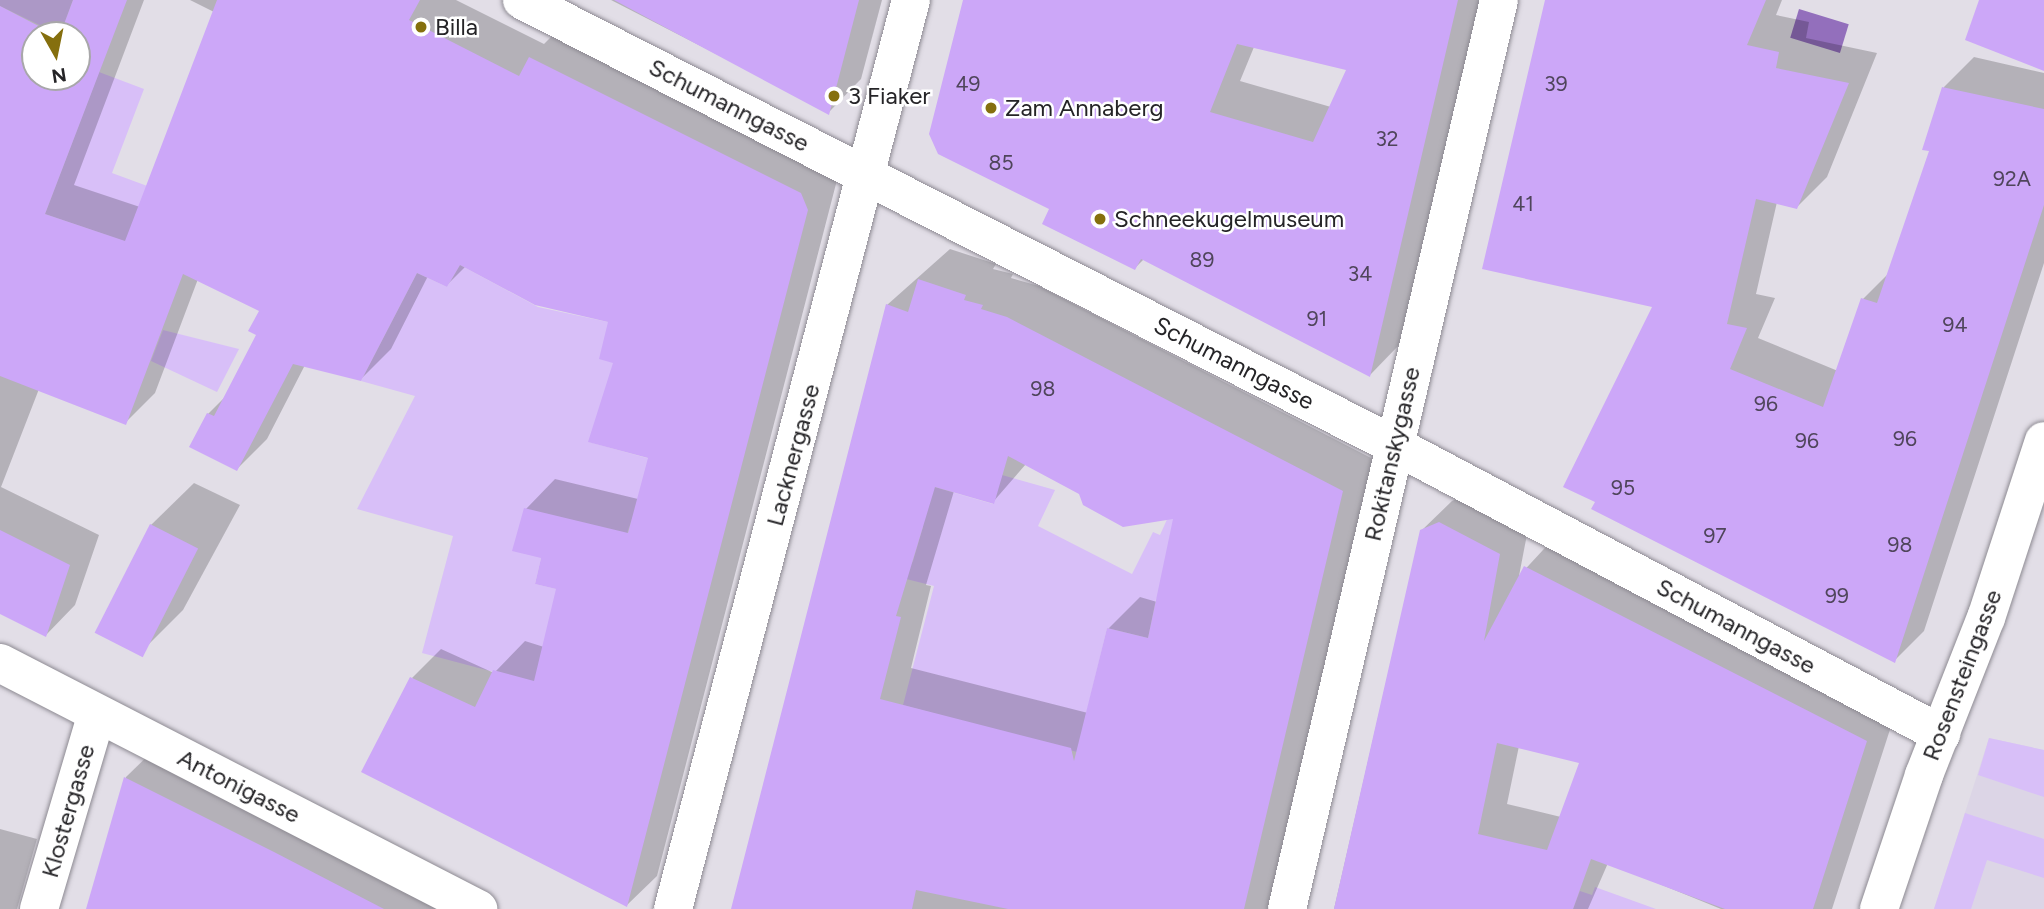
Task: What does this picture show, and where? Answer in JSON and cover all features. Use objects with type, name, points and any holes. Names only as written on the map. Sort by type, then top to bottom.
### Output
[{"type":"street","name":"Schumanngasse","points":[[522,0],[1394,445],[1941,734]]},
{"type":"street","name":"Lacknergasse","points":[[673,909],[911,0]]},
{"type":"street","name":"Rokitanskygasse","points":[[1287,909],[1499,0]]},
{"type":"street","name":"Rosensteingasse","points":[[1879,909],[1941,734],[1986,618],[2044,441]]},
{"type":"street","name":"Antonigasse","points":[[0,663],[478,909]]},
{"type":"street","name":"Klostergasse","points":[[39,909],[97,713]]},
{"type":"shaded area","points":[[0,0],[73,0],[65,21],[31,21],[0,6]]},
{"type":"shaded area","points":[[1799,9],[1849,24],[1840,53],[1790,38]]},
{"type":"shaded area","points":[[99,72],[144,89],[112,173],[207,208],[188,263],[45,214]]},
{"type":"shaded area","points":[[460,265],[538,307],[608,322],[663,377],[589,442],[654,460],[628,530],[596,699],[422,653],[453,536],[357,509],[415,396],[361,381],[417,273],[447,287]],"holes":[[[513,551],[606,574],[556,589],[535,584],[541,558]]]},
{"type":"shaded area","points":[[163,330],[239,349],[217,392],[151,361]]},
{"type":"shaded area","points":[[1002,475],[1055,490],[1038,526],[1132,574],[1153,532],[1160,535],[1173,506],[1237,538],[1156,599],[1148,638],[1107,628],[1077,752],[903,705],[934,586],[902,578],[913,561],[923,527],[924,484],[993,504]]},
{"type":"shaded area","points":[[1989,738],[2044,750],[2044,909],[1934,909]]},
{"type":"shaded area","points":[[1989,738],[2044,750],[2044,797],[1978,775]]},
{"type":"shaded area","points":[[1965,813],[2044,839],[2044,878],[1987,860],[1971,909],[1934,909]]},
{"type":"shaded area","points":[[1595,887],[1656,909],[1573,909],[1580,891],[1592,895]]},
{"type":"building","points":[[73,0],[127,0],[45,214],[125,241],[217,0],[420,0],[409,20],[519,76],[529,57],[801,193],[808,210],[627,907],[361,772],[410,677],[475,707],[493,670],[534,681],[556,589],[535,584],[541,558],[512,551],[524,508],[628,533],[648,458],[588,442],[613,363],[599,359],[608,322],[535,305],[460,265],[447,287],[417,273],[361,381],[293,364],[237,471],[189,447],[207,413],[214,416],[256,335],[248,331],[259,311],[183,274],[126,425],[0,376],[0,6],[29,21],[21,21],[21,91],[91,91],[91,21],[65,21]]},
{"type":"building","points":[[614,0],[859,0],[829,115]]},
{"type":"building","points":[[963,0],[1458,0],[1370,377],[1141,259],[1135,270],[1042,224],[1049,209],[938,154],[929,134]],"holes":[[[1237,44],[1346,70],[1313,142],[1210,112]]]},
{"type":"building","points":[[1545,0],[1766,0],[1747,45],[1779,52],[1776,68],[1849,83],[1797,209],[1756,199],[1727,324],[1747,328],[1730,369],[1823,407],[1861,298],[1877,303],[1929,151],[1922,150],[1942,87],[2044,109],[2044,205],[1895,663],[1591,509],[1595,502],[1563,487],[1652,307],[1482,269]]},
{"type":"building","points":[[1979,0],[2044,0],[2044,71],[1965,40]]},
{"type":"building","points":[[918,279],[966,295],[964,300],[983,305],[981,309],[1007,317],[1343,491],[1244,909],[1008,909],[916,890],[912,909],[731,909],[886,304],[908,312]],"holes":[[[1008,456],[1079,494],[1083,505],[1123,527],[1173,519],[1148,638],[1107,628],[1074,761],[1071,748],[880,699],[901,617],[896,616],[935,487],[994,504]]]},
{"type":"building","points":[[1439,522],[1500,554],[1484,641],[1524,566],[1867,741],[1813,909],[1725,909],[1591,859],[1573,909],[1334,909],[1420,530]],"holes":[[[1497,743],[1579,763],[1547,850],[1478,834]]]},
{"type":"building","points":[[150,524],[198,549],[143,657],[95,633]]},
{"type":"building","points":[[0,530],[70,565],[46,637],[0,614]]},
{"type":"building","points":[[124,777],[274,852],[384,909],[86,909]]},
{"type":"place","name":"Billa","points":[[421,27]]},
{"type":"place","name":"3 Fiaker","points":[[834,96]]},
{"type":"place","name":"Zam Annaberg","points":[[991,108]]},
{"type":"place","name":"Schneekugelmuseum","points":[[1100,219]]}]
